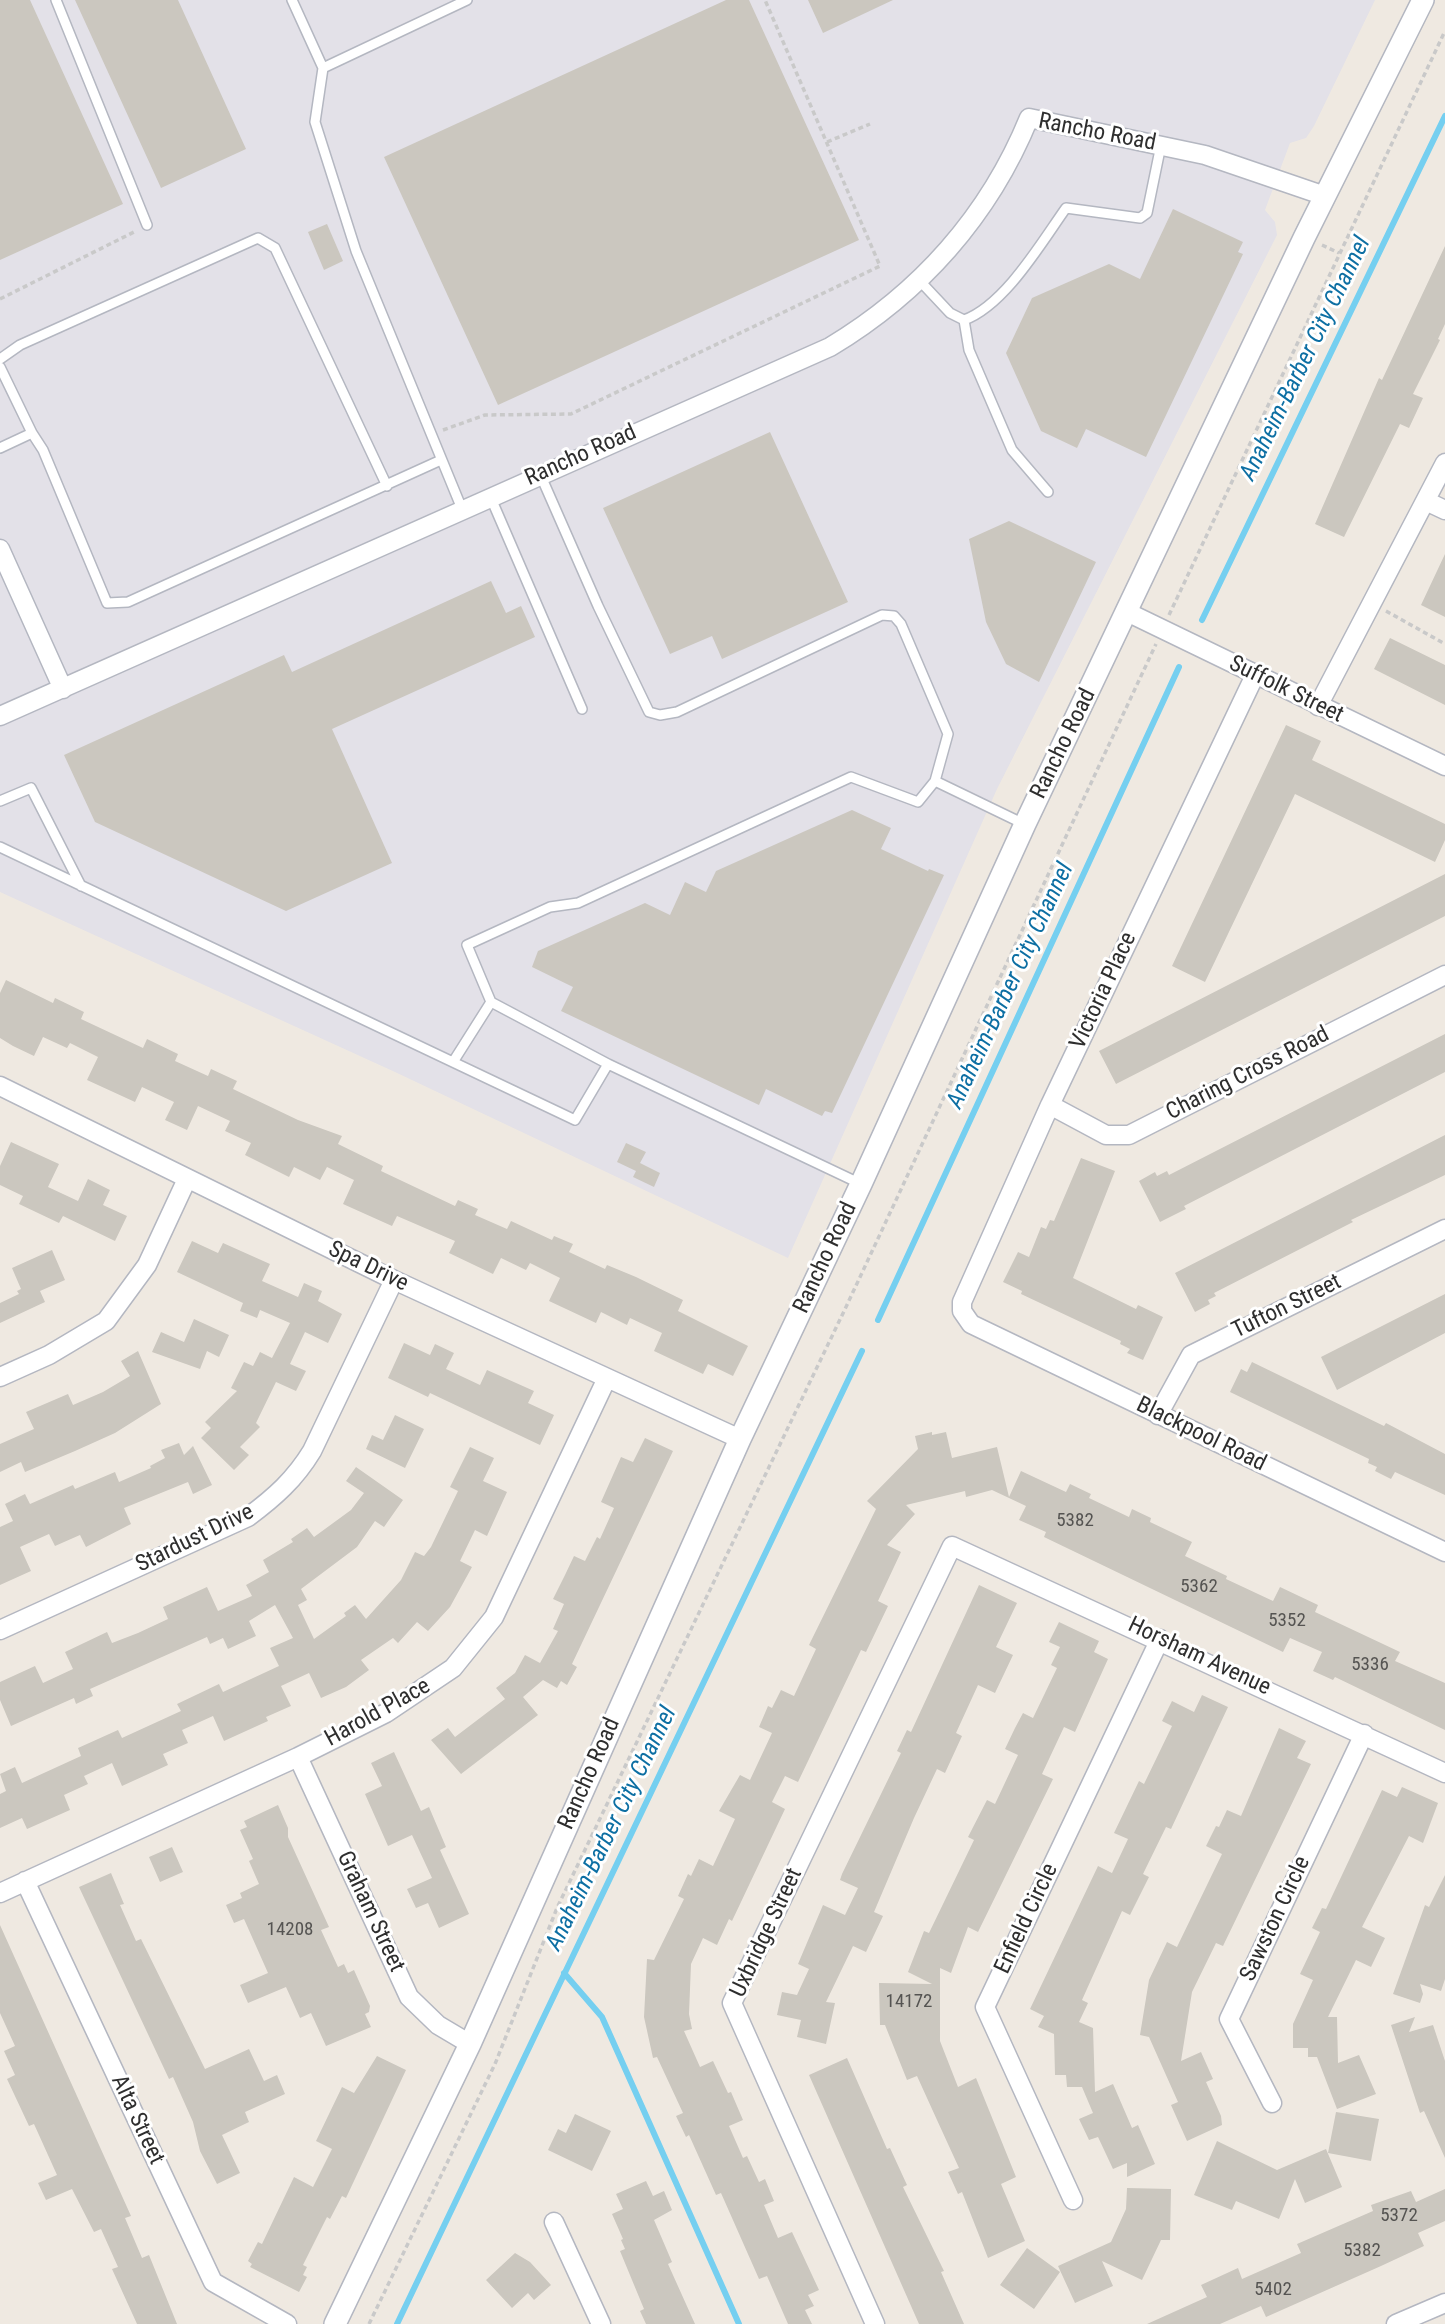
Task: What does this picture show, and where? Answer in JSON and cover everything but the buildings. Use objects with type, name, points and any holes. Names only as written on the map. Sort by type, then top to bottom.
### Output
[{"type":"street","name":"Rancho Road","points":[[335,2324],[470,2044],[740,1440],[861,1184],[1025,824],[1325,197],[1423,0]]},
{"type":"street","name":"Rancho Road","points":[[0,716],[830,347],[875,320],[919,280],[968,226],[1012,159],[1029,118],[1227,161],[1325,197]]},
{"type":"street","points":[[1318,706],[1428,502],[1445,463]]},
{"type":"street","points":[[1428,502],[1445,510]]},
{"type":"street","points":[[0,549],[63,689]]},
{"type":"street","name":"Suffolk Street","points":[[1127,612],[1445,766]]},
{"type":"street","name":"Victoria Place","points":[[962,1311],[962,1302],[1050,1105],[1255,675]]},
{"type":"street","name":"Charing Cross Road","points":[[1050,1105],[1105,1135],[1129,1135],[1445,975]]},
{"type":"street","name":"Spa Drive","points":[[0,1086],[394,1280],[740,1440]]},
{"type":"street","points":[[0,1377],[49,1355],[106,1321],[146,1265],[187,1179]]},
{"type":"street","name":"Tufton Street","points":[[1158,1415],[1191,1355],[1445,1229]]},
{"type":"street","name":"Stardust Drive","points":[[0,1630],[248,1517],[272,1500],[296,1478],[312,1451],[394,1280]]},
{"type":"street","name":"Blackpool Road","points":[[962,1311],[971,1324],[1445,1552]]},
{"type":"street","name":"Harold Place","points":[[0,1893],[298,1757],[386,1713],[453,1668],[505,1597],[607,1378]]},
{"type":"street","name":"Horsham Avenue","points":[[952,1546],[1160,1639],[1445,1773]]},
{"type":"street","name":"Uxbridge Street","points":[[875,2324],[732,2003],[952,1546]]},
{"type":"street","name":"Enfield Circle","points":[[1073,2200],[985,2007],[1160,1639]]},
{"type":"street","name":"Sawston Circle","points":[[1272,2103],[1229,2019],[1364,1734]]},
{"type":"street","name":"Graham Street","points":[[298,1757],[409,1997],[438,2025],[470,2044]]},
{"type":"street","name":"Alta Street","points":[[25,1881],[213,2282],[287,2324]]},
{"type":"street","points":[[554,2222],[601,2324]]},
{"type":"street","points":[[1396,2324],[1445,2303]]},
{"type":"lane","points":[[56,0],[147,225]]},
{"type":"lane","points":[[292,0],[323,68],[315,122],[356,251],[462,509]]},
{"type":"lane","points":[[323,68],[467,0]]},
{"type":"lane","points":[[919,280],[950,313],[964,320],[978,314],[1016,276],[1066,208],[1140,218],[1147,214],[1161,145]]},
{"type":"lane","points":[[0,359],[20,345],[258,238],[275,248],[387,486]]},
{"type":"lane","points":[[964,320],[969,351],[1012,450],[1048,492]]},
{"type":"lane","points":[[0,367],[43,450],[107,603],[128,602],[441,460]]},
{"type":"lane","points":[[0,448],[32,433]]},
{"type":"lane","points":[[540,474],[598,606],[649,712],[660,715],[677,712],[882,615],[894,616],[901,624],[948,734],[935,781],[918,802],[851,777],[579,903],[550,907],[467,945],[491,1002],[608,1064],[861,1184]]},
{"type":"lane","points":[[490,496],[582,709]]},
{"type":"lane","points":[[935,781],[1025,824]]},
{"type":"lane","points":[[0,801],[31,788],[81,886]]},
{"type":"lane","points":[[0,847],[575,1120],[608,1064]]},
{"type":"lane","points":[[453,1062],[491,1002]]},
{"type":"path","points":[[431,434],[485,415],[571,414],[880,266],[765,0]]},
{"type":"path","points":[[369,2324],[495,2064],[557,1908],[846,1307],[1445,31]]},
{"type":"path","points":[[827,142],[870,124]]},
{"type":"path","points":[[0,299],[147,225]]},
{"type":"path","points":[[1374,604],[1445,644]]},
{"type":"shaded area","points":[[0,0],[1375,0],[1314,126],[1306,138],[1290,143],[1265,210],[1275,222],[1277,235],[997,789],[788,1258],[395,1072],[0,892]]},
{"type":"waterway","name":"Anaheim-Barber City Channel","points":[[1202,620],[1445,116]]},
{"type":"waterway","name":"Anaheim-Barber City Channel","points":[[878,1320],[1179,667]]},
{"type":"waterway","name":"Anaheim-Barber City Channel","points":[[397,2324],[862,1351]]},
{"type":"waterway","points":[[564,1973],[602,2017],[739,2324]]}]
